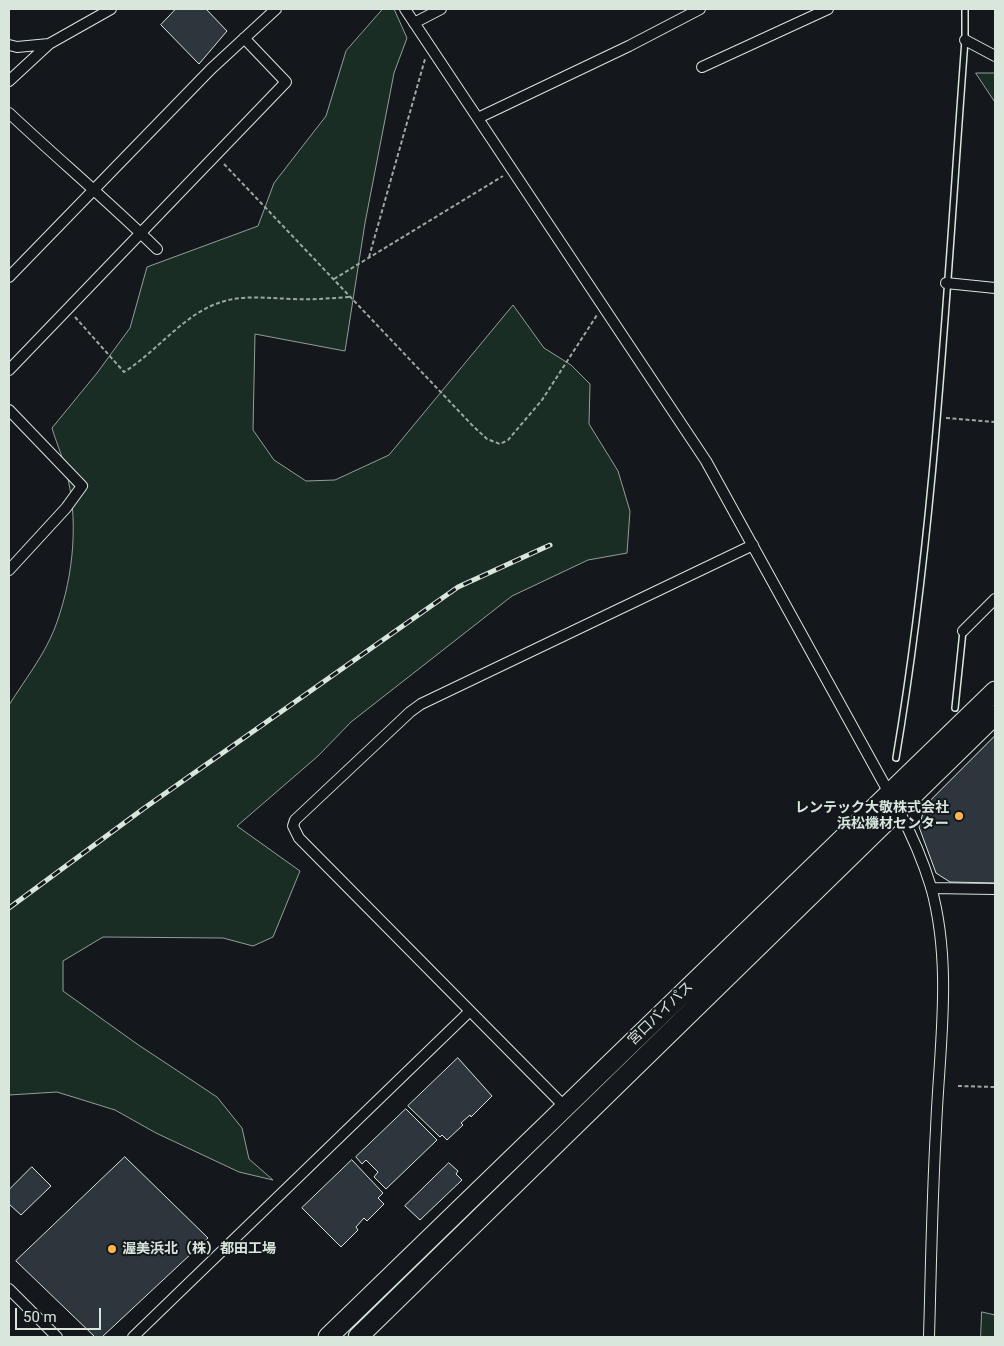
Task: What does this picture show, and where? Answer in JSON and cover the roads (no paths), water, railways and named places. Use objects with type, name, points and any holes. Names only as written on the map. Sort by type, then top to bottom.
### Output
[{"type":"highway","name":"宮口バイパス","points":[[328,1337],[995,691]]},
{"type":"highway","name":"宮口バイパス","points":[[358,1337],[995,715]]},
{"type":"street","points":[[9,80],[49,44],[111,9]]},
{"type":"street","points":[[9,277],[211,69],[276,9]]},
{"type":"street","points":[[406,9],[428,45],[706,461],[912,835],[931,888],[940,936],[943,1007],[934,1168],[929,1337]]},
{"type":"street","points":[[414,22],[441,9]]},
{"type":"street","points":[[478,118],[629,46],[700,9]]},
{"type":"street","points":[[702,66],[828,9]]},
{"type":"street","points":[[9,370],[286,82],[244,38]]},
{"type":"street","points":[[965,40],[995,56]]},
{"type":"street","points":[[9,46],[49,44]]},
{"type":"street","points":[[9,113],[158,249]]},
{"type":"street","points":[[946,283],[995,288]]},
{"type":"street","points":[[9,410],[82,486],[66,508],[9,570]]},
{"type":"street","points":[[564,1107],[299,838],[293,826],[295,820],[410,712],[421,704],[753,545]]},
{"type":"street","points":[[963,631],[995,599]]},
{"type":"street","points":[[931,888],[995,889]]},
{"type":"street","points":[[133,1337],[470,1011]]},
{"type":"street","points":[[9,1289],[57,1337]]},
{"type":"lane","points":[[896,758],[904,710],[930,492],[965,40],[965,9]]},
{"type":"lane","points":[[955,708],[963,631]]},
{"type":"railway","points":[[9,908],[143,809],[458,587],[550,545]]},
{"type":"place","name":"レンテック大敬株式会社 浜松機材センター","points":[[959,816]]},
{"type":"place","name":"渥美浜北（株）都田工場","points":[[112,1249]]}]
